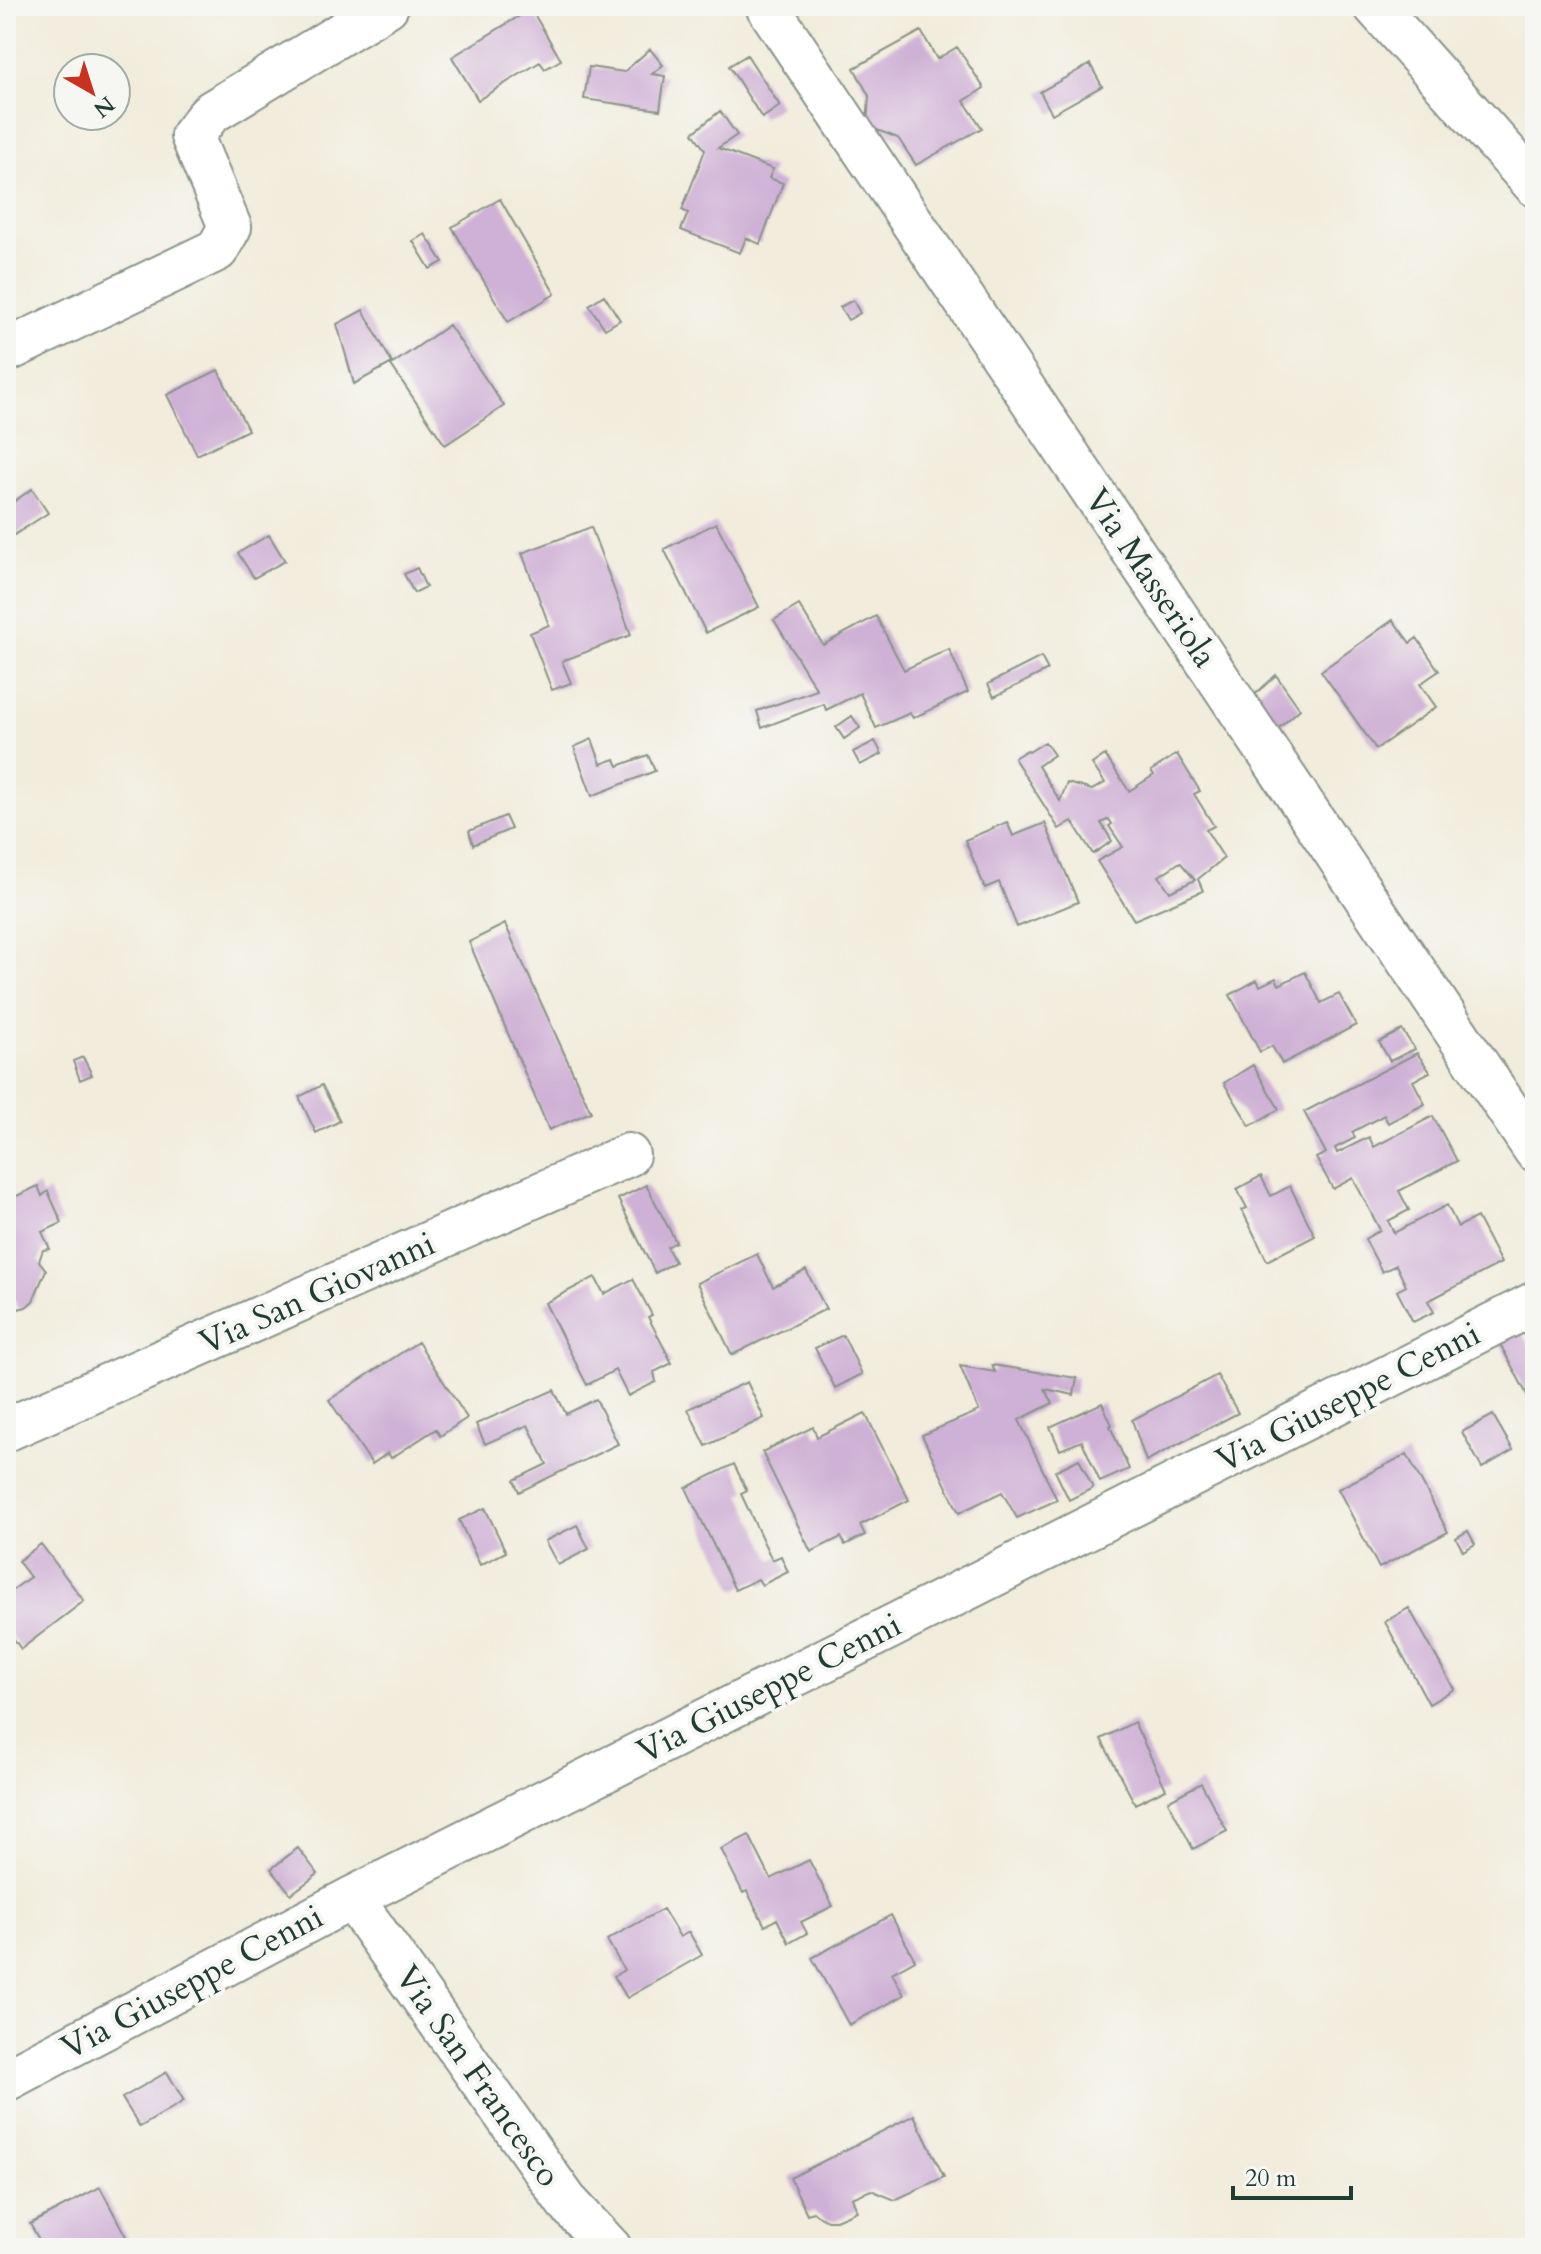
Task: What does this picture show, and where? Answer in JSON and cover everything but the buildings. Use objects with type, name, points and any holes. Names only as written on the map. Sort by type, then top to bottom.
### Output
[{"type":"street","points":[[6,351],[217,250],[230,227],[192,136],[210,113],[387,6]]},
{"type":"street","name":"Via Masseriola","points":[[767,6],[1535,1150]]},
{"type":"street","points":[[1375,6],[1535,185]]},
{"type":"street","name":"Via San Giovanni","points":[[8,1426],[628,1155]]},
{"type":"street","name":"Via Giuseppe Cenni","points":[[6,2080],[352,1898],[1535,1303]]},
{"type":"street","name":"Via San Francesco","points":[[352,1898],[566,2201],[610,2248]]}]
